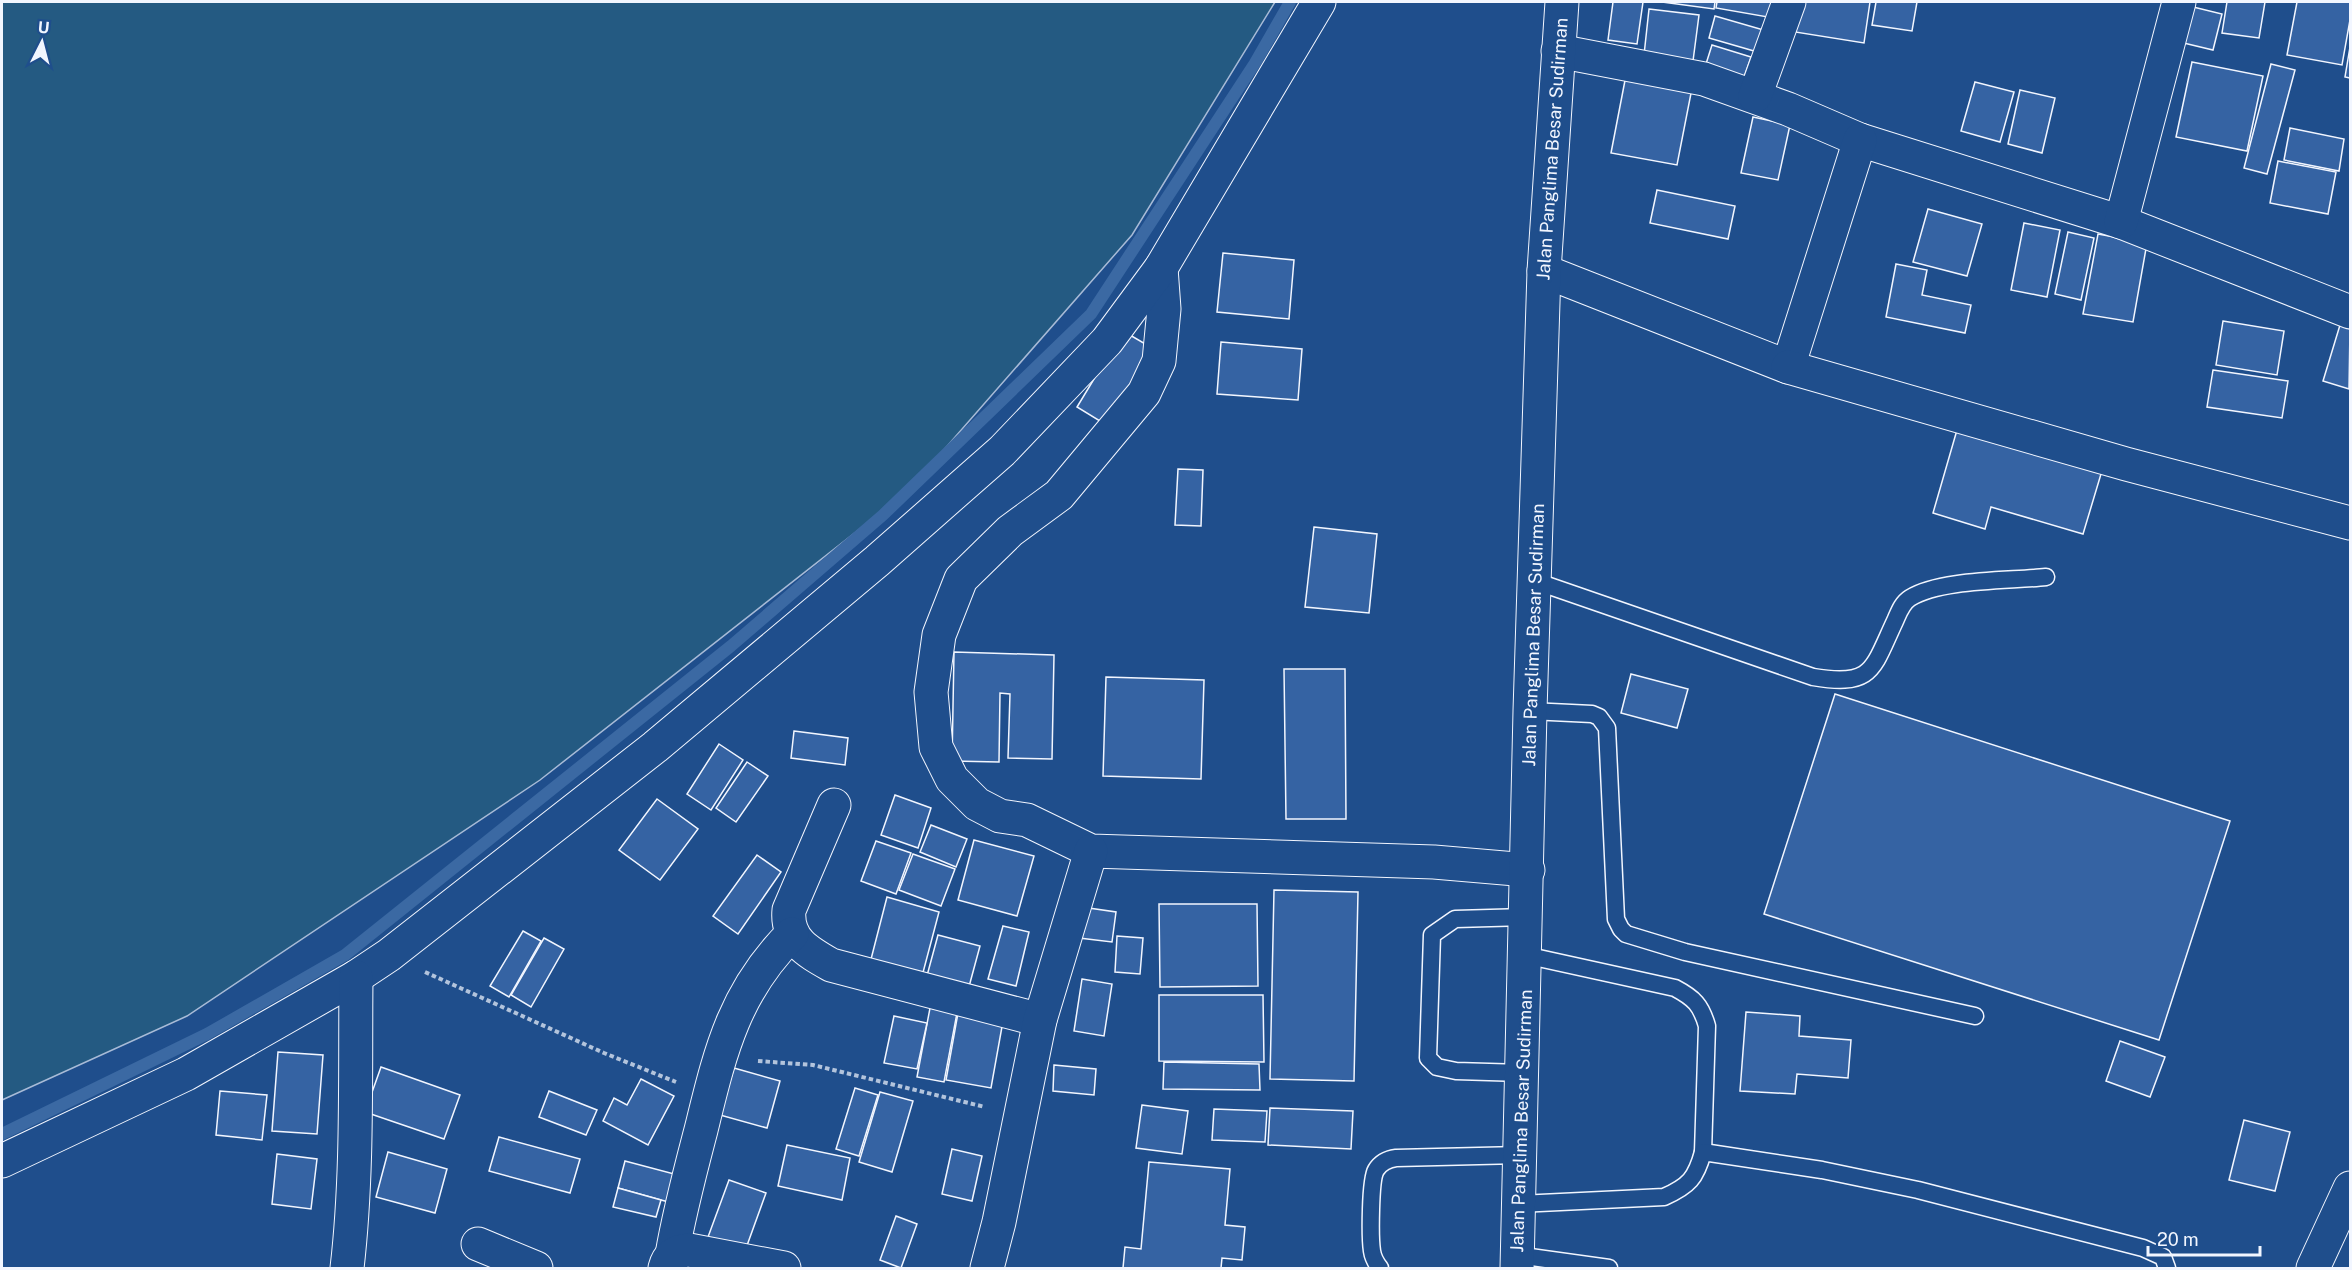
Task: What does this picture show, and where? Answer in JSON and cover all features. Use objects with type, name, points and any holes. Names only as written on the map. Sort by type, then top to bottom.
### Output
[{"type":"street","points":[[2,1161],[186,1074],[356,977],[389,955],[655,747],[877,561],[993,459],[1107,341],[1161,268],[1319,2]]},
{"type":"street","name":"Jalan Panglima Besar Sudirman","points":[[1517,1262],[1530,711],[1544,271],[1562,2]]},
{"type":"street","points":[[1755,96],[1790,2]]},
{"type":"street","points":[[2121,222],[2179,2]]},
{"type":"street","points":[[1558,51],[1704,79],[1755,96],[1860,140],[2121,222],[2350,312]]},
{"type":"street","points":[[1788,367],[1860,140]]},
{"type":"street","points":[[1161,268],[1164,309],[1159,361],[1144,393],[1059,495],[1010,531],[962,579],[939,635],[931,692],[936,747],[952,779],[977,804],[1000,816],[1027,820],[1091,851],[1434,862],[1528,870]]},
{"type":"street","points":[[1544,271],[1788,367],[2126,464],[2350,523]]},
{"type":"street","points":[[834,805],[789,910],[788,920],[792,934],[806,951],[831,965],[1040,1020]]},
{"type":"street","points":[[987,1269],[999,1222],[1040,1020],[1091,851]]},
{"type":"street","points":[[668,1262],[725,1038],[755,980],[792,934]]},
{"type":"street","points":[[347,1269],[355,1104],[356,977]]},
{"type":"street","points":[[2313,1269],[2343,1208],[2350,1188]]},
{"type":"street","points":[[478,1244],[536,1269]]},
{"type":"street","points":[[668,1262],[681,1250],[689,1250],[784,1269]]},
{"type":"lane","points":[[1535,581],[1813,676],[1839,681],[1856,679],[1868,671],[1876,661],[1902,606],[1916,595],[1946,586],[2046,578]]},
{"type":"lane","points":[[1530,711],[1592,714],[1599,717],[1607,728],[1615,912],[1618,924],[1626,934],[1685,952],[1975,1016]]},
{"type":"lane","points":[[1522,1072],[1456,1071],[1437,1067],[1428,1058],[1432,935],[1443,925],[1455,919],[1526,917]]},
{"type":"lane","points":[[1519,1204],[1664,1197],[1681,1189],[1691,1180],[1698,1170],[1703,1152],[1707,1026],[1702,1010],[1695,1000],[1675,988],[1526,955]]},
{"type":"lane","points":[[1703,1152],[1822,1170],[1918,1190],[2143,1248],[2163,1257],[2167,1269]]},
{"type":"lane","points":[[1380,1269],[1372,1251],[1372,1187],[1374,1174],[1383,1163],[1396,1158],[1520,1155]]},
{"type":"lane","points":[[1517,1262],[1609,1269]]},
{"type":"shaded area","points":[[2,2],[1275,2],[1132,235],[907,492],[540,780],[187,1016],[2,1100]]},
{"type":"building","points":[[1613,2],[1643,2],[1637,44],[1608,40]]},
{"type":"building","points":[[1662,2],[1715,2],[1714,9]]},
{"type":"building","points":[[1717,2],[1782,2],[1779,19],[1716,8]]},
{"type":"building","points":[[1801,2],[1870,2],[1864,43],[1795,32]]},
{"type":"building","points":[[1876,2],[1917,2],[1912,31],[1872,25]]},
{"type":"building","points":[[2227,2],[2265,2],[2259,38],[2222,33]]},
{"type":"building","points":[[2297,2],[2350,2],[2350,20],[2342,65],[2287,55]]},
{"type":"building","points":[[2181,4],[2222,14],[2213,50],[2171,40]]},
{"type":"building","points":[[1649,9],[1699,15],[1693,61],[1644,55]]},
{"type":"building","points":[[1715,16],[1767,31],[1761,53],[1709,38]]},
{"type":"building","points":[[1712,45],[1751,57],[1743,80],[1705,67]]},
{"type":"building","points":[[2350,47],[2350,78],[2345,77]]},
{"type":"building","points":[[2192,62],[2263,76],[2247,151],[2176,137]]},
{"type":"building","points":[[2271,64],[2295,70],[2267,174],[2244,168]]},
{"type":"building","points":[[1627,70],[1693,83],[1677,165],[1611,153]]},
{"type":"building","points":[[1975,82],[2014,92],[2000,142],[1961,131]]},
{"type":"building","points":[[2020,90],[2055,98],[2042,153],[2008,144]]},
{"type":"building","points":[[1753,117],[1790,125],[1778,180],[1741,173]]},
{"type":"building","points":[[2290,128],[2344,139],[2339,171],[2284,160]]},
{"type":"building","points":[[2278,161],[2336,172],[2328,214],[2270,203]]},
{"type":"building","points":[[1657,190],[1735,206],[1728,239],[1650,223]]},
{"type":"building","points":[[1928,209],[1982,224],[1967,276],[1913,262]]},
{"type":"building","points":[[2024,223],[2060,230],[2047,297],[2011,290]]},
{"type":"building","points":[[2068,232],[2094,238],[2081,300],[2055,294]]},
{"type":"building","points":[[2098,234],[2147,243],[2133,322],[2083,314]]},
{"type":"building","points":[[1223,253],[1294,260],[1289,319],[1217,312]]},
{"type":"building","points":[[1896,264],[1927,270],[1922,295],[1971,305],[1965,333],[1886,317]]},
{"type":"building","points":[[2223,321],[2284,331],[2277,375],[2216,365]]},
{"type":"building","points":[[2340,325],[2350,329],[2349,389],[2323,381]]},
{"type":"building","points":[[1123,331],[1154,349],[1108,426],[1077,407]]},
{"type":"building","points":[[1221,342],[1302,349],[1298,400],[1217,394]]},
{"type":"building","points":[[2213,370],[2288,381],[2282,418],[2207,407]]},
{"type":"building","points":[[1959,423],[2104,464],[2083,534],[1991,507],[1985,529],[1933,513]]},
{"type":"building","points":[[1178,469],[1203,470],[1201,526],[1175,525]]},
{"type":"building","points":[[1314,527],[1377,534],[1369,613],[1305,607]]},
{"type":"building","points":[[954,652],[1054,655],[1052,759],[1008,758],[1010,694],[1000,693],[999,762],[952,761]]},
{"type":"building","points":[[1284,669],[1345,669],[1346,819],[1286,819]]},
{"type":"building","points":[[1631,674],[1688,689],[1677,728],[1621,713]]},
{"type":"building","points":[[1106,677],[1204,680],[1201,779],[1103,776]]},
{"type":"building","points":[[1835,694],[2230,821],[2159,1040],[1764,914]]},
{"type":"building","points":[[794,731],[848,738],[845,765],[791,758]]},
{"type":"building","points":[[719,744],[743,760],[711,810],[687,794]]},
{"type":"building","points":[[747,762],[768,776],[736,822],[716,808]]},
{"type":"building","points":[[895,795],[931,808],[918,848],[881,835]]},
{"type":"building","points":[[657,799],[698,829],[660,880],[619,850]]},
{"type":"building","points":[[931,825],[967,839],[956,867],[920,852]]},
{"type":"building","points":[[974,840],[1034,856],[1017,916],[958,900]]},
{"type":"building","points":[[876,841],[911,853],[896,894],[861,881]]},
{"type":"building","points":[[913,854],[955,869],[941,906],[899,890]]},
{"type":"building","points":[[757,855],[781,872],[738,934],[713,916]]},
{"type":"building","points":[[1274,890],[1358,892],[1354,1081],[1270,1079]]},
{"type":"building","points":[[887,897],[939,912],[921,980],[869,967]]},
{"type":"building","points":[[1159,904],[1257,904],[1258,986],[1160,987]]},
{"type":"building","points":[[1075,906],[1116,912],[1112,942],[1071,937]]},
{"type":"building","points":[[1003,926],[1029,932],[1016,986],[988,979]]},
{"type":"building","points":[[523,931],[541,941],[509,997],[490,986]]},
{"type":"building","points":[[938,935],[980,946],[967,994],[925,983]]},
{"type":"building","points":[[1117,936],[1143,938],[1140,974],[1115,972]]},
{"type":"building","points":[[544,938],[564,949],[531,1007],[511,995]]},
{"type":"building","points":[[1082,979],[1112,984],[1104,1036],[1074,1031]]},
{"type":"building","points":[[1159,995],[1263,995],[1264,1062],[1159,1061]]},
{"type":"building","points":[[930,1008],[957,1013],[944,1082],[917,1077]]},
{"type":"building","points":[[1746,1012],[1800,1016],[1799,1036],[1851,1040],[1848,1078],[1797,1074],[1795,1094],[1740,1091]]},
{"type":"building","points":[[958,1013],[1003,1021],[991,1088],[946,1080]]},
{"type":"building","points":[[894,1016],[927,1023],[917,1069],[884,1063]]},
{"type":"building","points":[[2120,1041],[2165,1057],[2150,1097],[2106,1081]]},
{"type":"building","points":[[278,1052],[323,1055],[317,1134],[272,1131]]},
{"type":"building","points":[[1164,1062],[1259,1064],[1260,1090],[1163,1089]]},
{"type":"building","points":[[1054,1065],[1096,1069],[1094,1095],[1053,1091]]},
{"type":"building","points":[[381,1067],[460,1095],[444,1139],[365,1112]]},
{"type":"building","points":[[734,1068],[780,1081],[767,1128],[720,1115]]},
{"type":"building","points":[[641,1079],[674,1096],[648,1145],[603,1121],[614,1098],[627,1105]]},
{"type":"building","points":[[855,1088],[878,1095],[859,1156],[836,1149]]},
{"type":"building","points":[[220,1091],[267,1095],[262,1140],[216,1135]]},
{"type":"building","points":[[549,1091],[597,1110],[586,1135],[539,1117]]},
{"type":"building","points":[[880,1092],[913,1101],[892,1172],[859,1162]]},
{"type":"building","points":[[1142,1105],[1188,1111],[1182,1154],[1136,1148]]},
{"type":"building","points":[[1270,1108],[1353,1111],[1351,1149],[1268,1145]]},
{"type":"building","points":[[1214,1109],[1267,1111],[1265,1142],[1212,1140]]},
{"type":"building","points":[[2244,1120],[2290,1132],[2275,1191],[2229,1180]]},
{"type":"building","points":[[499,1137],[580,1159],[570,1193],[489,1171]]},
{"type":"building","points":[[787,1145],[850,1158],[842,1200],[778,1186]]},
{"type":"building","points":[[952,1149],[982,1156],[972,1201],[942,1194]]},
{"type":"building","points":[[388,1152],[447,1169],[435,1213],[376,1197]]},
{"type":"building","points":[[277,1154],[317,1159],[311,1209],[272,1204]]},
{"type":"building","points":[[625,1161],[678,1175],[672,1203],[618,1188]]},
{"type":"building","points":[[1149,1162],[1230,1169],[1225,1225],[1245,1227],[1242,1260],[1222,1258],[1221,1268],[1123,1268],[1125,1247],[1141,1249]]},
{"type":"building","points":[[729,1180],[766,1193],[745,1251],[708,1237]]},
{"type":"building","points":[[618,1188],[661,1200],[656,1217],[613,1207]]},
{"type":"building","points":[[896,1216],[917,1224],[901,1268],[880,1260]]},
{"type":"waterway","points":[[2,1134],[207,1034],[345,955],[731,646],[883,515],[1091,314],[1255,63],[1290,2]]}]
